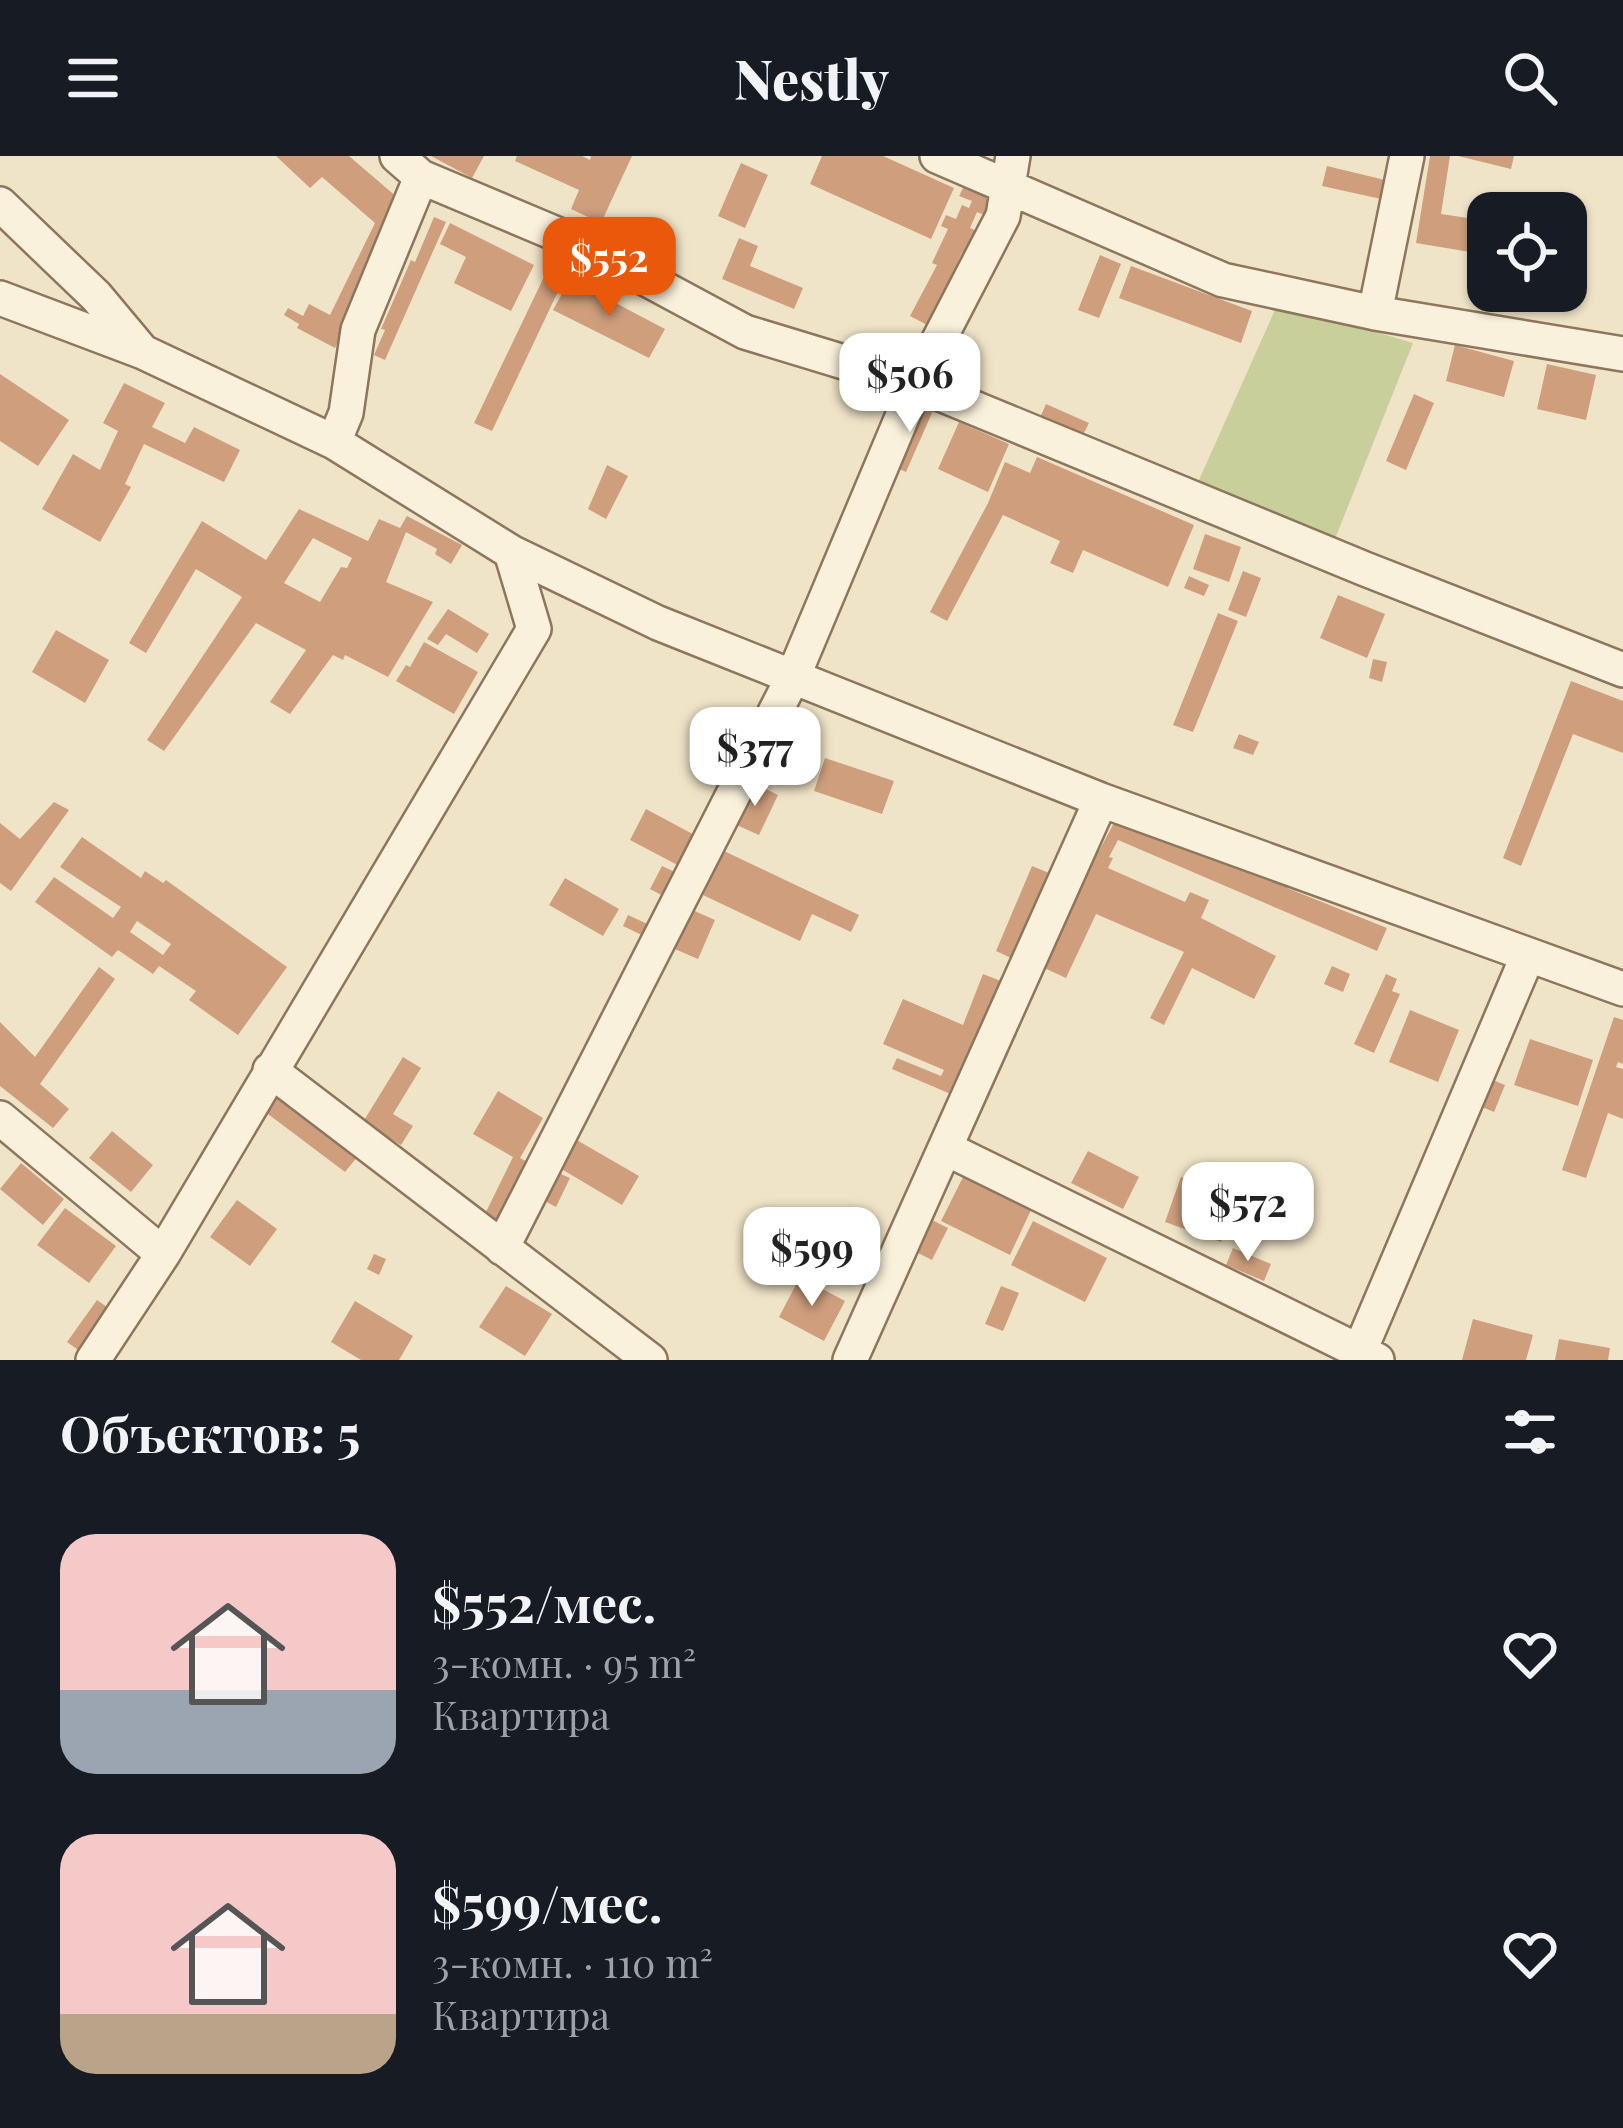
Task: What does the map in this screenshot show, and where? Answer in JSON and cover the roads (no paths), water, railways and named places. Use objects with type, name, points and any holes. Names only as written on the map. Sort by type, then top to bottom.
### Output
[{"type":"street","points":[[938,156],[1010,172],[1223,280],[1375,313],[1623,354]]},
{"type":"street","points":[[1375,313],[1407,156]]},
{"type":"street","points":[[334,442],[346,413],[358,330],[409,167],[585,246],[745,332],[916,384],[1623,670]]},
{"type":"street","points":[[502,1249],[794,677],[916,384],[1003,216],[1010,172]]},
{"type":"street","points":[[0,204],[96,296],[143,352]]},
{"type":"street","points":[[0,298],[143,352],[334,442],[511,552],[658,622],[1101,800],[1623,988]]},
{"type":"street","points":[[93,1360],[164,1254],[534,629],[511,552]]},
{"type":"street","points":[[850,1360],[1101,800]]},
{"type":"street","points":[[945,1148],[1364,1357],[1528,955]]},
{"type":"street","points":[[271,1070],[650,1360]]},
{"type":"street","points":[[0,1118],[164,1254]]}]
